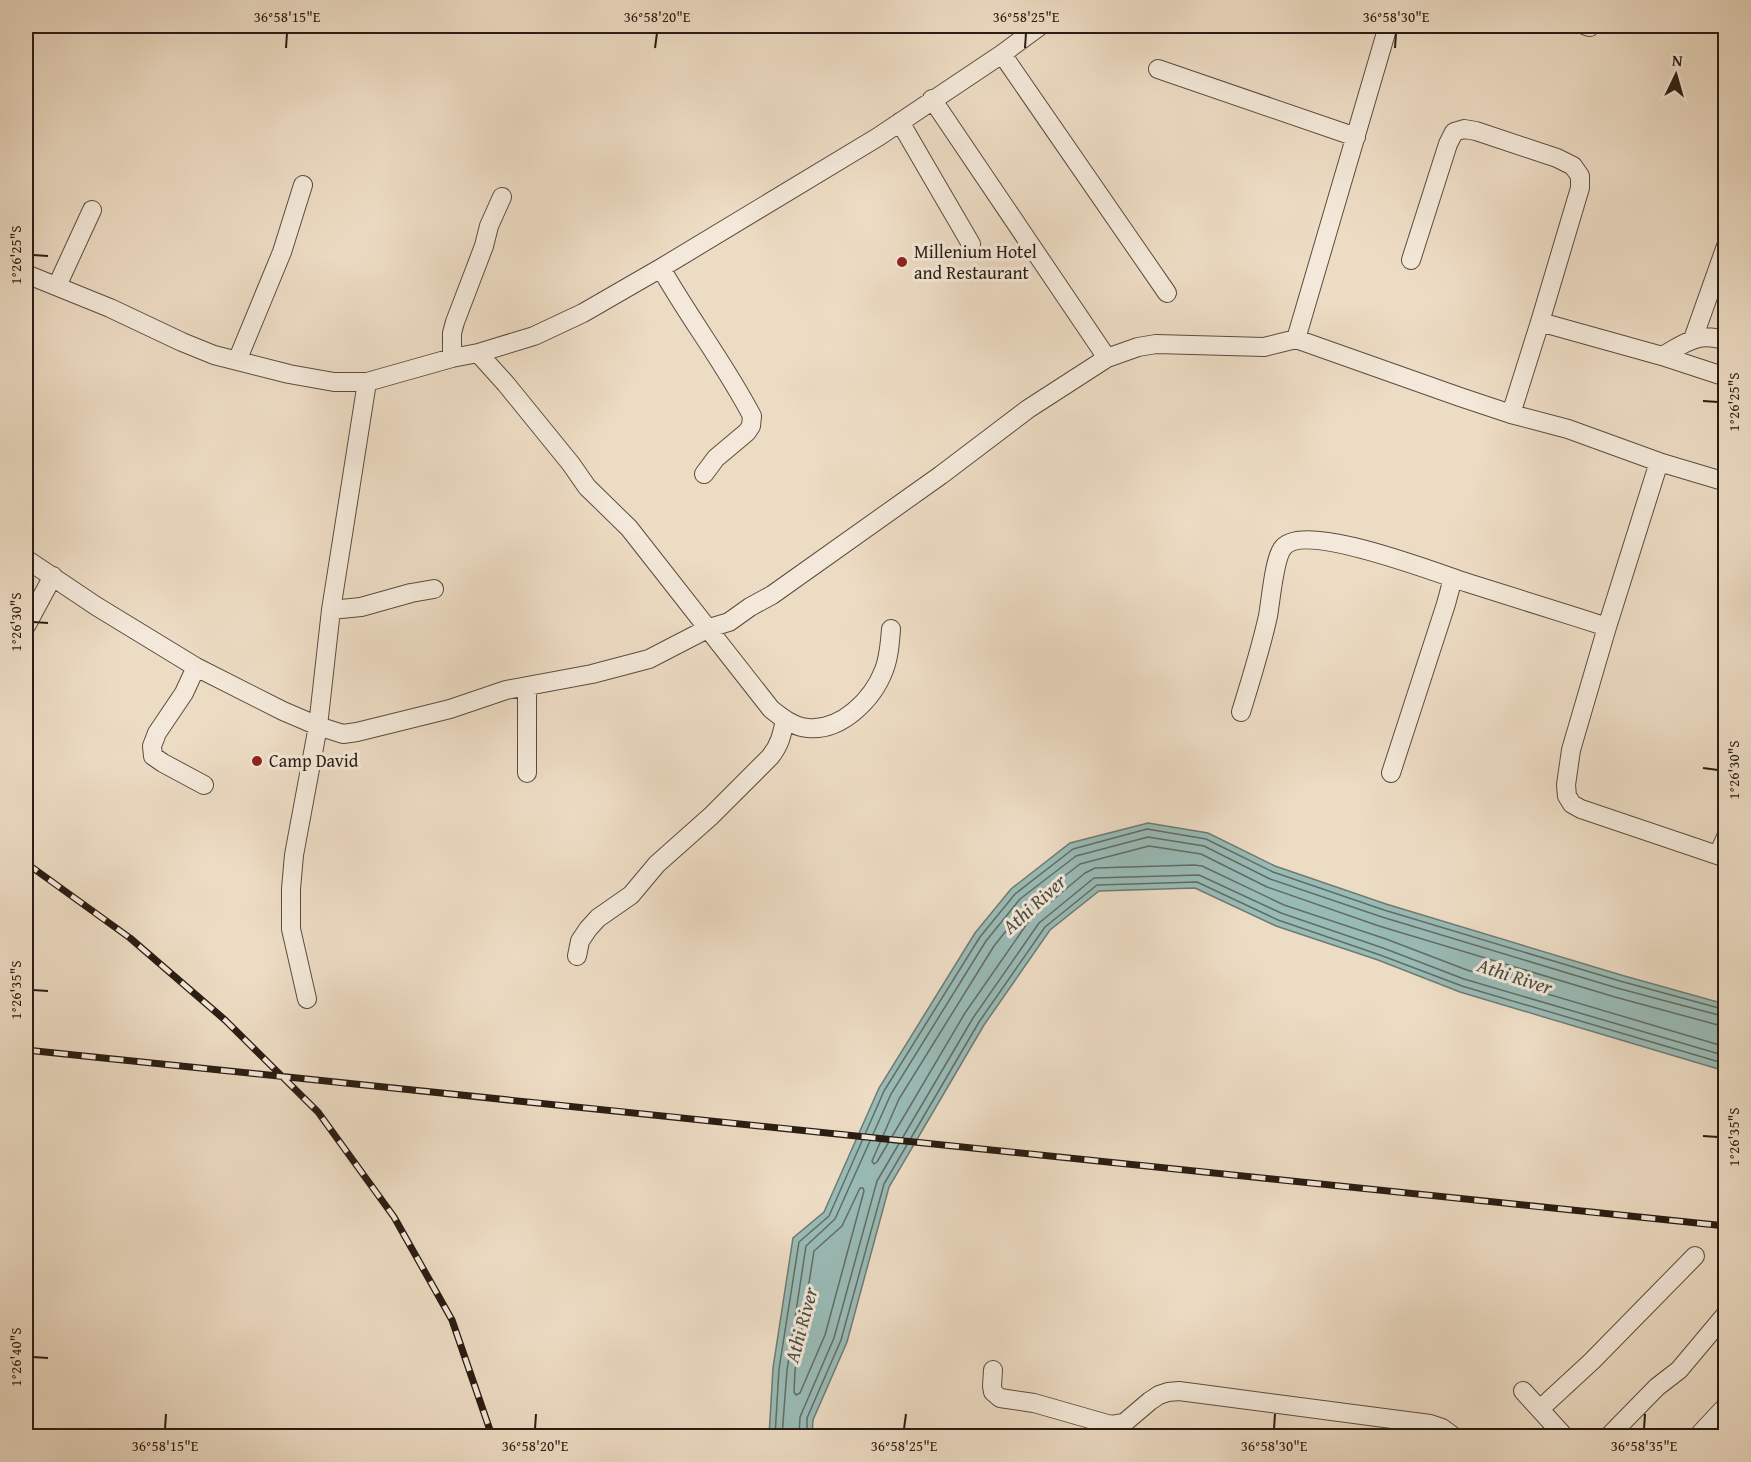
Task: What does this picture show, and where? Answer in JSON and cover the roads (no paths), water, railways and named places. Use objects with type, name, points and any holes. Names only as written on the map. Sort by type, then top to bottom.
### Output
[{"type":"street","points":[[26,274],[110,308],[214,355],[289,374],[334,382],[367,382],[478,353],[544,331],[583,313],[878,137],[1040,26]]},
{"type":"street","points":[[1296,339],[1388,26]]},
{"type":"street","points":[[1002,54],[1167,293]]},
{"type":"street","points":[[1158,69],[1356,136]]},
{"type":"street","points":[[932,99],[1107,358]]},
{"type":"street","points":[[900,122],[971,244]]},
{"type":"street","points":[[1411,260],[1448,144],[1454,132],[1464,129],[1476,131],[1557,158],[1573,166],[1580,176],[1580,188],[1511,414]]},
{"type":"street","points":[[237,361],[282,252],[303,185]]},
{"type":"street","points":[[452,358],[452,333],[457,315],[484,246],[489,225],[502,197]]},
{"type":"street","points":[[57,286],[92,210]]},
{"type":"street","points":[[1693,339],[1725,246]]},
{"type":"street","points":[[661,268],[752,416],[751,426],[747,432],[716,458],[704,474]]},
{"type":"street","points":[[1540,322],[1662,356],[1725,377]]},
{"type":"street","points":[[1662,356],[1693,339],[1712,337],[1725,341]]},
{"type":"street","points":[[26,559],[96,606],[196,667],[283,711],[343,734],[450,709],[506,690],[592,674],[649,659],[709,628],[729,622],[772,595],[941,475],[1028,409],[1107,358],[1138,347],[1156,344],[1264,347],[1296,339],[1511,414],[1568,429],[1659,462],[1725,482]]},
{"type":"street","points":[[478,353],[506,384],[587,487],[629,528],[771,709],[785,720],[807,728],[820,728],[835,725],[856,709],[874,690],[883,671],[889,654],[891,629]]},
{"type":"street","points":[[307,999],[291,929],[294,855],[318,726],[331,610],[367,382]]},
{"type":"street","points":[[1659,462],[1571,750],[1566,785],[1567,796],[1572,804],[1581,809],[1722,857],[1725,837]]},
{"type":"street","points":[[1242,712],[1266,624],[1282,549],[1288,544],[1303,540],[1353,547],[1390,556],[1607,627]]},
{"type":"street","points":[[26,626],[52,576]]},
{"type":"street","points":[[1391,773],[1453,578]]},
{"type":"street","points":[[331,610],[361,607],[434,589]]},
{"type":"street","points":[[196,667],[184,693],[157,733],[152,746],[153,756],[204,784]]},
{"type":"street","points":[[527,686],[527,773]]},
{"type":"street","points":[[577,956],[580,941],[598,918],[631,895],[657,864],[711,816],[778,748],[785,720]]},
{"type":"street","points":[[1540,1409],[1592,1361],[1695,1256]]},
{"type":"street","points":[[1609,1437],[1657,1387],[1678,1370],[1725,1314]]},
{"type":"street","points":[[993,1370],[993,1392],[1000,1398],[1034,1403],[1112,1425],[1124,1423],[1159,1395],[1179,1391],[1431,1424],[1442,1428],[1453,1437]]},
{"type":"street","points":[[1523,1391],[1564,1437]]},
{"type":"street","points":[[1698,1437],[1725,1406]]},
{"type":"water","name":"Athi River","points":[[1148,823],[1208,833],[1275,866],[1386,904],[1725,1004],[1725,1071],[1460,992],[1378,960],[1276,926],[1195,888],[1099,891],[1050,930],[984,1025],[889,1187],[847,1342],[813,1420],[812,1436],[769,1436],[773,1368],[793,1238],[824,1212],[879,1088],[975,933],[1011,889],[1070,843]]},
{"type":"railway","points":[[26,863],[130,938],[225,1020],[318,1112],[394,1217],[452,1320],[492,1436]]},
{"type":"railway","points":[[26,1050],[1726,1226]]},
{"type":"place","name":"Millenium Hotel and Restaurant","points":[[902,262]]},
{"type":"place","name":"Camp David","points":[[257,761]]}]
